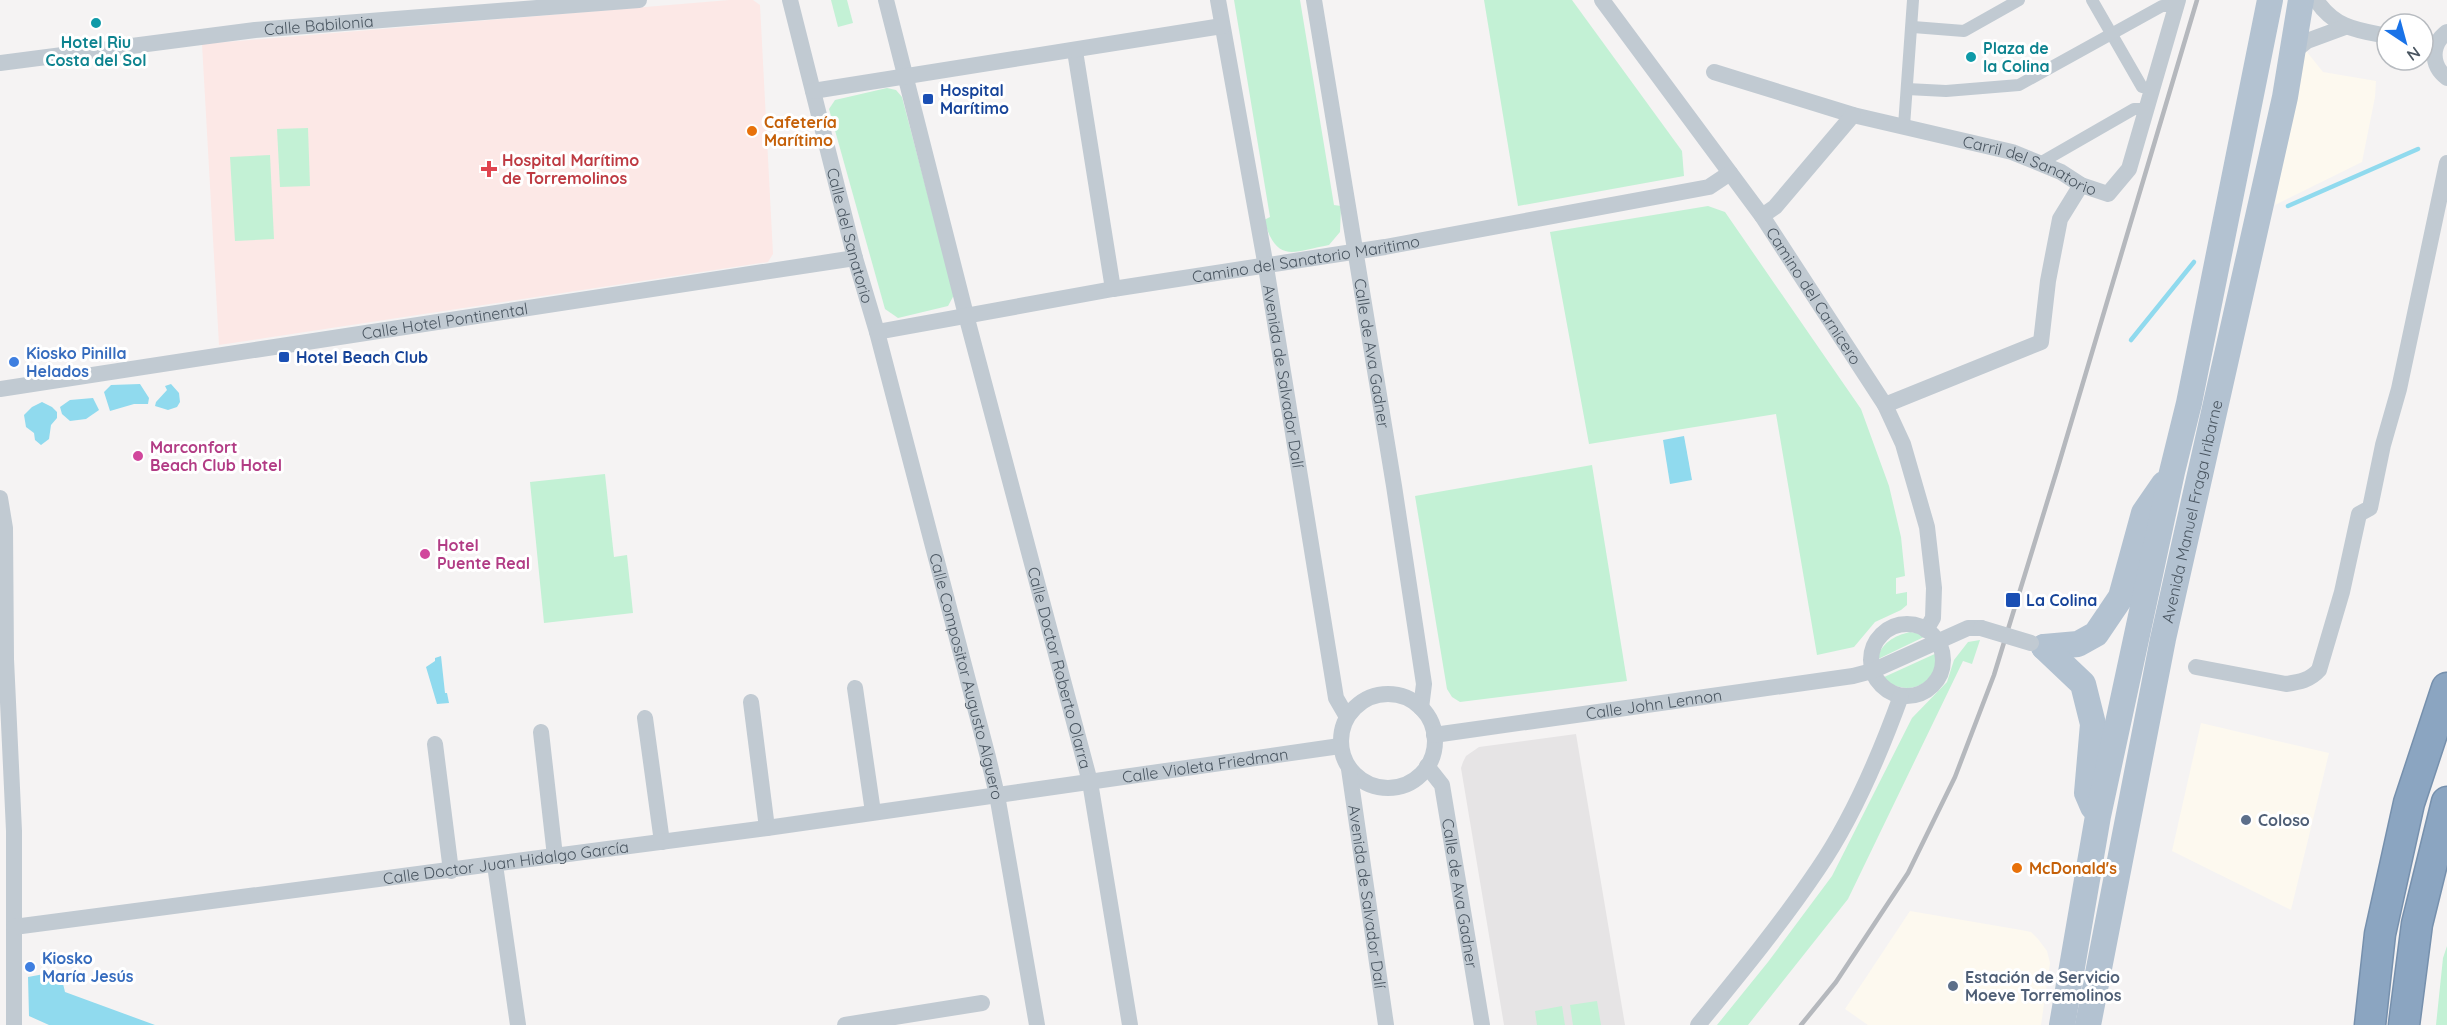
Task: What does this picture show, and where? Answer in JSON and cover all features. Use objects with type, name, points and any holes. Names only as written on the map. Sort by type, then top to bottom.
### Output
[{"type":"highway","points":[[2370,1025],[2380,934],[2409,802],[2447,688]]},
{"type":"highway","points":[[2404,1025],[2417,924],[2447,802]]},
{"type":"main road","name":"Avenida Manuel Fraga Iribarne","points":[[2062,1025],[2098,816],[2172,472],[2192,391],[2270,0]]},
{"type":"main road","name":"Avenida Manuel Fraga Iribarne","points":[[2088,1025],[2163,639],[2276,141],[2301,0]]},
{"type":"main road","points":[[2098,816],[2087,793],[2092,724],[2083,684],[2082,663],[2096,633],[2121,597],[2144,513],[2172,472]]},
{"type":"main road","points":[[2038,645],[2078,644],[2096,633]]},
{"type":"main road","points":[[2038,645],[2083,684]]},
{"type":"street","name":"Calle Babilonia","points":[[0,63],[255,30],[639,0]]},
{"type":"street","name":"Calle del Sanatorio","points":[[790,0],[855,258],[877,332]]},
{"type":"street","name":"Calle Doctor Roberto Olarra","points":[[886,0],[966,315],[1090,782],[1130,1025]]},
{"type":"street","name":"Avenida de Salvador Dalí","points":[[1218,0],[1266,267],[1336,698],[1347,717]]},
{"type":"street","name":"Calle de Ava Gadner","points":[[1314,0],[1424,684],[1421,708]]},
{"type":"street","name":"Camino del Carnicero","points":[[1602,0],[1762,216],[1885,405],[1903,444],[1927,526],[1934,588],[1933,618],[1926,630]]},
{"type":"street","points":[[1904,126],[1913,27],[1913,0]]},
{"type":"street","points":[[1913,27],[1964,31],[2019,0]]},
{"type":"street","points":[[2092,0],[2142,87],[2152,88]]},
{"type":"street","points":[[2316,0],[2329,16],[2346,27],[2375,33]]},
{"type":"street","points":[[1907,89],[1946,91],[2019,85],[2162,6],[2177,3]]},
{"type":"street","name":"Carril del Sanatorio","points":[[1714,72],[1853,114],[2012,152],[2061,172],[2080,185],[2108,194],[2129,169],[2177,3]]},
{"type":"street","points":[[813,91],[1222,26]]},
{"type":"street","points":[[2292,53],[2307,41],[2346,27]]},
{"type":"street","points":[[2435,41],[2447,32]]},
{"type":"street","points":[[1075,51],[1113,289]]},
{"type":"street","points":[[2435,61],[2436,66],[2447,78]]},
{"type":"street","points":[[2040,163],[2134,109],[2146,108]]},
{"type":"street","points":[[1762,216],[1775,207],[1853,114]]},
{"type":"street","points":[[2196,667],[2286,684],[2301,682],[2319,670],[2342,592],[2360,514],[2370,508],[2383,445],[2399,389],[2447,163]]},
{"type":"street","name":"Camino del Sanatorio Maritimo","points":[[877,332],[1113,289],[1355,252],[1709,187],[1730,172]]},
{"type":"street","points":[[1885,405],[2041,342],[2048,281],[2060,219],[2080,185]]},
{"type":"street","name":"Calle Hotel Pontinental","points":[[0,389],[855,258]]},
{"type":"street","name":"Calle Compositor Augusto Alguero","points":[[877,332],[960,643],[997,795],[1037,1025]]},
{"type":"street","points":[[0,498],[5,528],[6,659],[14,831],[14,1025]]},
{"type":"street","points":[[1905,624],[1926,630],[1938,642],[1943,665],[1940,676],[1924,692],[1913,696],[1901,696],[1883,688],[1872,671],[1872,650],[1884,632],[1905,624]]},
{"type":"street","points":[[1872,671],[1968,628],[1981,628],[2038,645]]},
{"type":"street","name":"Calle John Lennon","points":[[1434,735],[1872,671]]},
{"type":"street","points":[[855,688],[873,812]]},
{"type":"street","points":[[1382,694],[1409,699],[1421,708],[1430,720],[1434,735],[1432,756],[1417,778],[1404,786],[1389,789],[1374,787],[1360,780],[1349,769],[1343,758],[1342,731],[1347,717],[1356,706],[1368,698],[1382,694]]},
{"type":"street","points":[[1698,1025],[1747,965],[1819,868],[1866,784],[1901,696]]},
{"type":"street","points":[[751,702],[766,828]]},
{"type":"street","points":[[645,718],[662,842]]},
{"type":"street","points":[[540,732],[555,856]]},
{"type":"street","points":[[435,744],[451,871]]},
{"type":"street","name":"Calle Violeta Friedman","points":[[997,795],[1341,746]]},
{"type":"street","name":"Calle de Ava Gadner","points":[[1427,766],[1442,785],[1482,1025]]},
{"type":"street","name":"Avenida de Salvador Dalí","points":[[1349,769],[1386,1025]]},
{"type":"street","name":"Calle Doctor Juan Hidalgo García","points":[[14,927],[451,871],[997,795]]},
{"type":"street","points":[[495,865],[518,1025]]},
{"type":"street","points":[[845,1025],[982,1003]]},
{"type":"shaded area","name":"Hospital Marítimo de Torremolinos","points":[[729,0],[753,0],[760,5],[773,254],[768,262],[219,345],[202,44]]},
{"type":"shaded area","points":[[2301,52],[2307,52],[2323,72],[2376,81],[2375,97],[2362,162],[2275,205]]},
{"type":"shaded area","name":"Coloso","points":[[2201,723],[2329,753],[2291,910],[2172,851]]},
{"type":"shaded area","points":[[1576,734],[1625,1025],[1504,1025],[1461,768],[1466,756],[1479,747]]},
{"type":"shaded area","name":"Estación de Servicio Moeve Torremolinos","points":[[1910,911],[2031,932],[2047,951],[2050,963],[2041,1025],[1868,1025],[1845,1009]]},
{"type":"green space","points":[[831,0],[847,0],[853,23],[838,27]]},
{"type":"green space","points":[[1234,0],[1300,0],[1334,205],[1341,206],[1340,232],[1329,245],[1288,252],[1274,243],[1269,234],[1264,220],[1270,217]]},
{"type":"green space","points":[[1484,0],[1572,0],[1682,151],[1684,176],[1518,206]]},
{"type":"green space","points":[[887,88],[896,90],[902,97],[954,295],[948,306],[898,318],[885,309],[829,109],[835,100]]},
{"type":"green space","points":[[308,128],[310,186],[280,187],[277,129]]},
{"type":"green space","points":[[270,155],[274,239],[235,241],[230,157]]},
{"type":"green space","points":[[1708,206],[1725,212],[1861,409],[1889,486],[1901,537],[1905,576],[1896,578],[1896,594],[1907,592],[1907,605],[1875,622],[1854,647],[1817,655],[1776,414],[1589,444],[1550,232]]},
{"type":"green space","points":[[1592,465],[1627,681],[1460,702],[1452,697],[1447,689],[1415,496]]},
{"type":"green space","points":[[605,474],[614,557],[627,555],[633,613],[544,623],[530,482]]},
{"type":"green space","points":[[1910,632],[1928,635],[1876,660],[1881,649],[1889,641]]},
{"type":"green space","points":[[1980,640],[1972,664],[1963,661],[1848,899],[1748,1025],[1717,1025],[1768,962],[1832,876],[1912,718],[1947,682],[1954,660],[1968,642]]},
{"type":"green space","points":[[1939,652],[1933,673],[1920,685],[1911,688],[1902,687],[1882,678]]},
{"type":"green space","points":[[2447,946],[2447,1025],[2436,1025],[2443,958]]},
{"type":"green space","points":[[1597,1001],[1601,1025],[1573,1025],[1570,1005]]},
{"type":"green space","points":[[1562,1006],[1565,1025],[1537,1025],[1535,1011]]},
{"type":"water","points":[[140,384],[149,398],[148,404],[134,404],[110,411],[104,392],[111,385]]},
{"type":"water","points":[[171,384],[179,393],[180,402],[177,407],[168,410],[155,406],[167,390],[165,386]]},
{"type":"water","points":[[93,398],[99,410],[86,419],[70,421],[62,414],[60,407],[70,400]]},
{"type":"water","points":[[42,402],[57,412],[57,418],[51,425],[49,439],[41,445],[35,440],[34,433],[26,427],[24,415],[32,407]]},
{"type":"water","points":[[1684,436],[1692,480],[1670,484],[1663,440]]},
{"type":"water","points":[[441,656],[445,693],[447,693],[449,703],[437,704],[426,667],[435,661],[435,658]]},
{"type":"water","points":[[60,971],[65,992],[155,1025],[49,1025],[29,1016],[28,977]]},
{"type":"waterway","points":[[2288,206],[2418,149]]},
{"type":"waterway","points":[[2131,340],[2194,262]]},
{"type":"railway","points":[[1801,1025],[1836,982],[1908,873],[1955,777],[1994,675],[2197,0]]},
{"type":"place","name":"Hotel Riu Costa del Sol","points":[[96,23]]},
{"type":"place","name":"Plaza de la Colina","points":[[1971,57]]},
{"type":"place","name":"Hospital Marítimo","points":[[928,99]]},
{"type":"place","name":"Cafetería Marítimo","points":[[752,131]]},
{"type":"place","name":"Hospital Marítimo de Torremolinos","points":[[489,169]]},
{"type":"place","name":"Hotel Beach Club","points":[[284,357]]},
{"type":"place","name":"Kiosko Pinilla Helados","points":[[14,362]]},
{"type":"place","name":"Marconfort Beach Club Hotel","points":[[138,456]]},
{"type":"place","name":"Hotel Puente Real","points":[[425,554]]},
{"type":"place","name":"La Colina","points":[[2013,600]]},
{"type":"place","name":"Coloso","points":[[2246,820]]},
{"type":"place","name":"McDonald's","points":[[2017,868]]},
{"type":"place","name":"Kiosko María Jesús","points":[[30,967]]},
{"type":"place","name":"Estación de Servicio Moeve Torremolinos","points":[[1953,986]]}]
